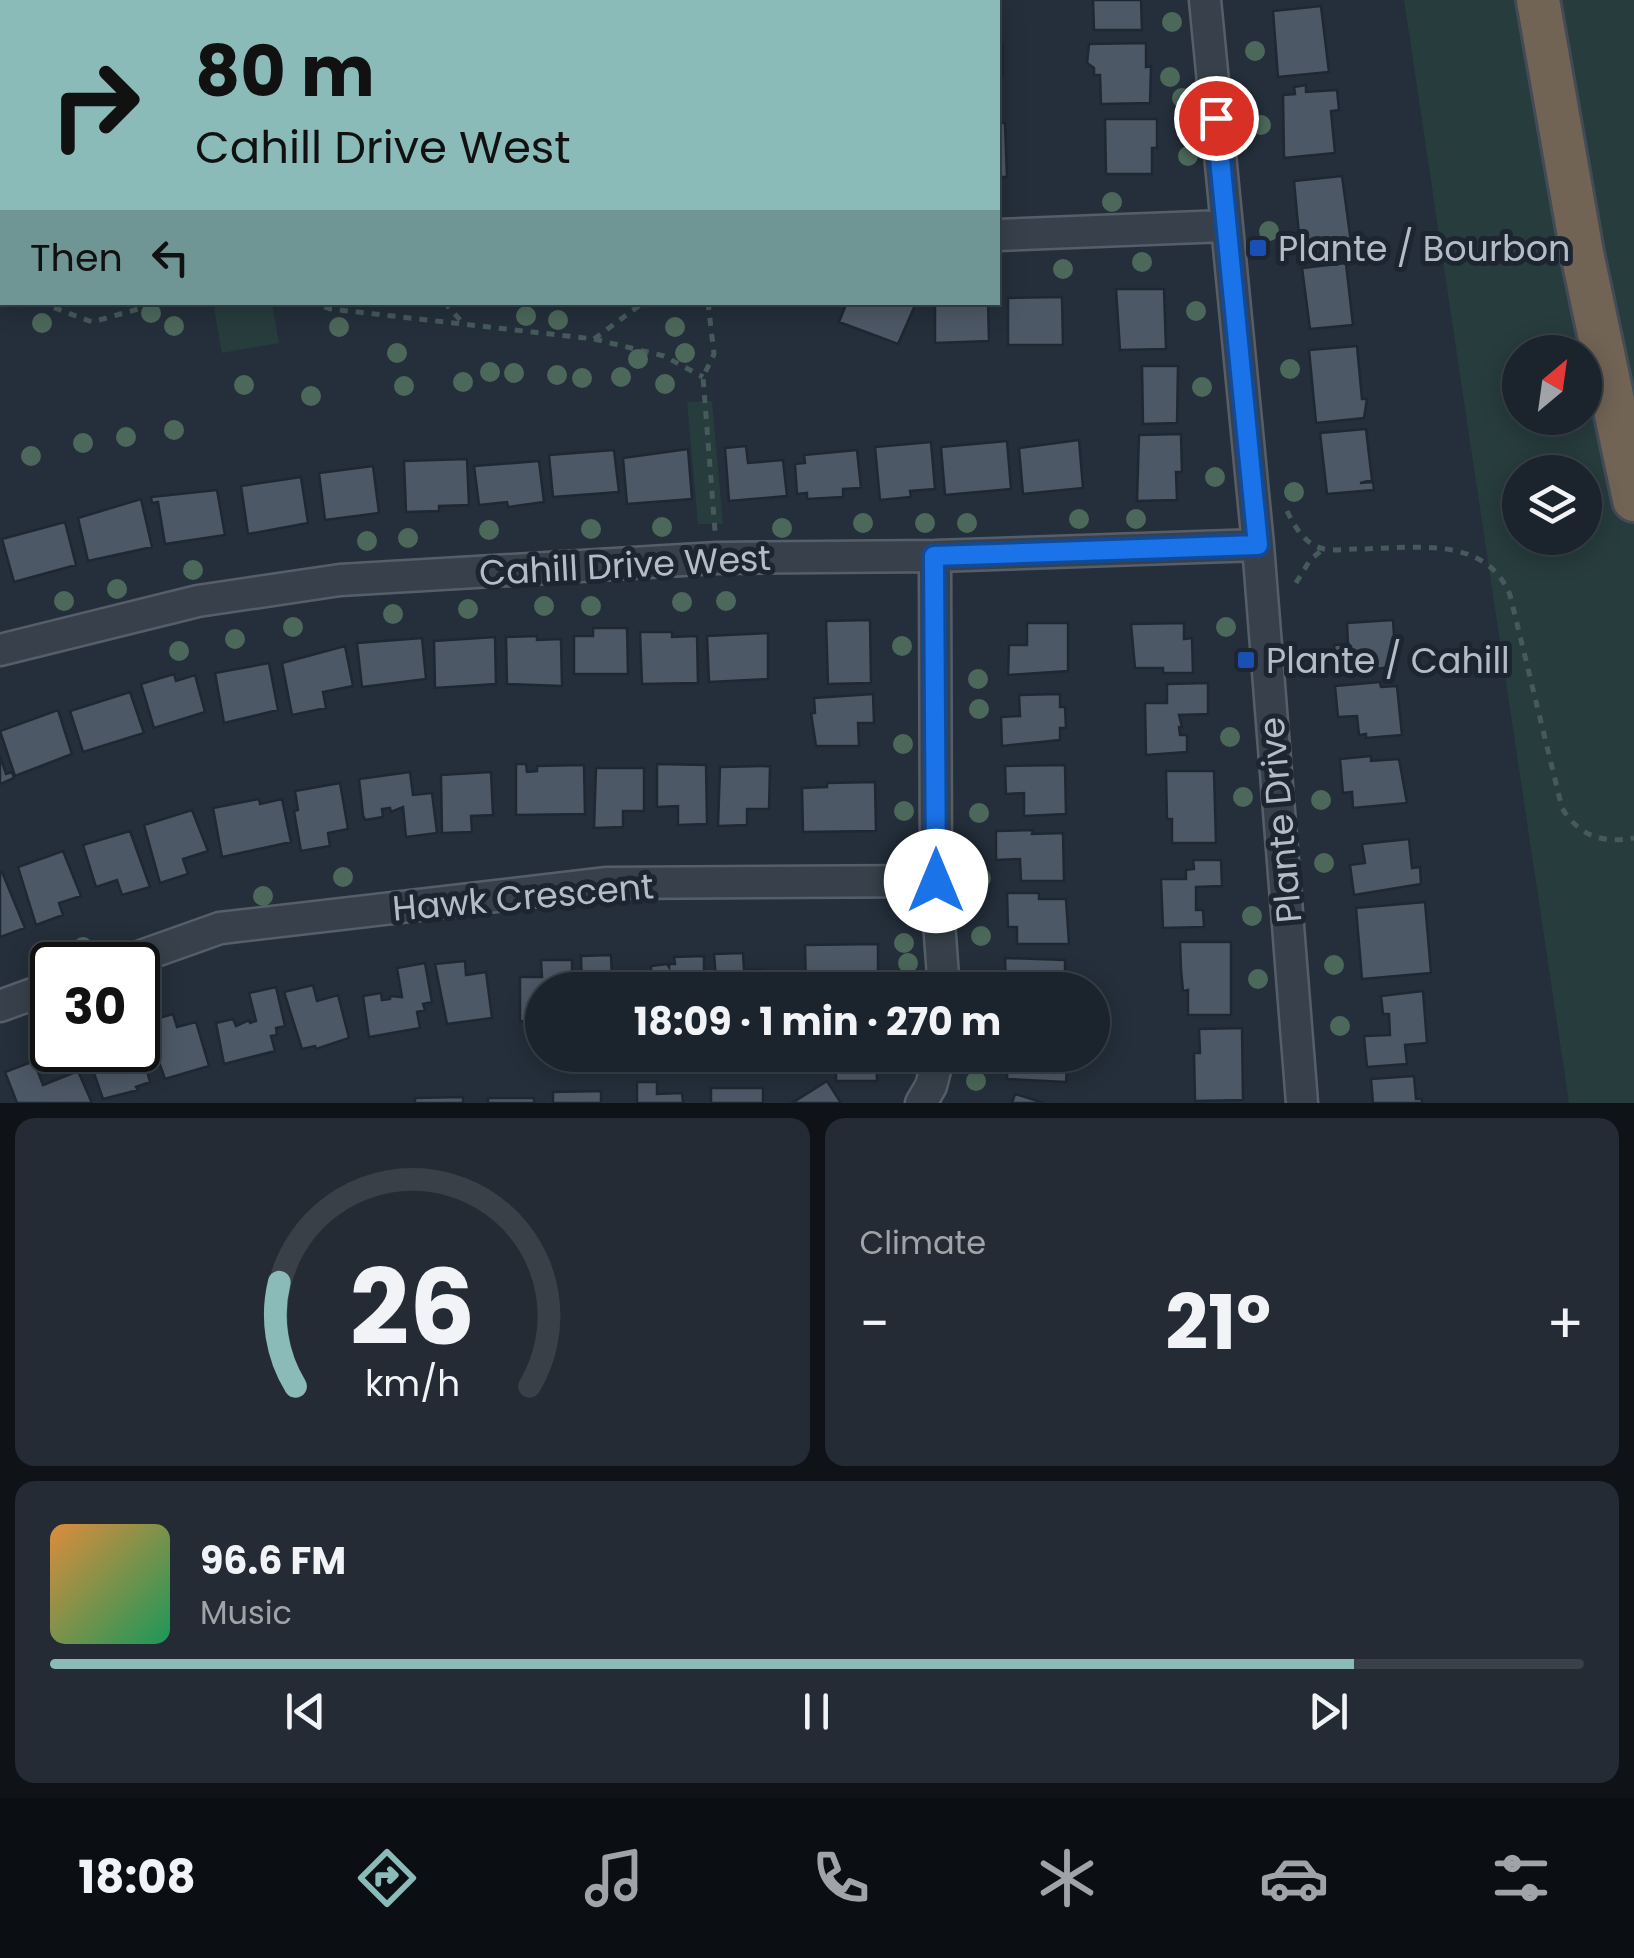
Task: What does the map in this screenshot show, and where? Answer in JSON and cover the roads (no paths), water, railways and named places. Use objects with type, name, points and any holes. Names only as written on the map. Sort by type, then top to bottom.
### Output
[{"type":"highway","points":[[1538,0],[1582,252],[1634,500]]},
{"type":"highway","points":[[1582,252],[1634,431]]},
{"type":"street","name":"Plante Drive","points":[[1204,0],[1258,545],[1302,1103]]},
{"type":"street","points":[[1000,235],[1225,226]]},
{"type":"street","name":"Cahill Drive West","points":[[0,650],[198,601],[340,580],[718,558],[934,556],[1258,545]]},
{"type":"street","points":[[934,556],[936,881],[943,972]]},
{"type":"street","name":"Hawk Crescent","points":[[160,949],[220,928],[606,884],[936,881]]},
{"type":"street","points":[[0,1006],[30,996]]},
{"type":"street","points":[[922,1103],[935,1072]]},
{"type":"place","name":"Plante / Bourbon","points":[[1258,248]]},
{"type":"place","name":"Plante / Cahill","points":[[1246,660]]}]
